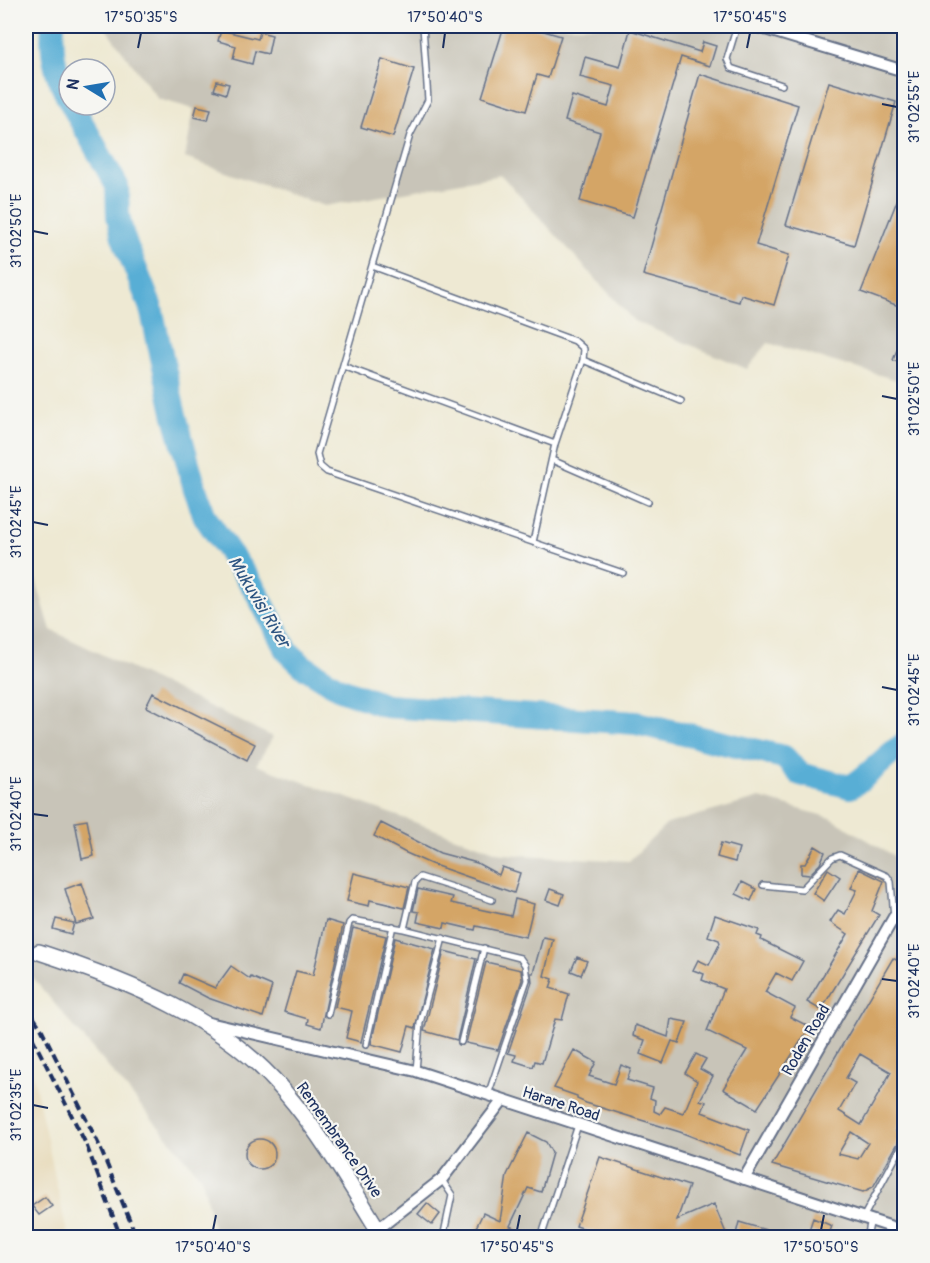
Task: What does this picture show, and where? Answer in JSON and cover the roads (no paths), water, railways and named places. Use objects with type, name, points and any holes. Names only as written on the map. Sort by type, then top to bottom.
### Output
[{"type":"street","points":[[754,26],[904,70]]},
{"type":"street","name":"Roden Road","points":[[744,1179],[899,915]]},
{"type":"street","name":"Remembrance Drive","points":[[39,952],[117,978],[203,1022],[240,1049],[282,1088],[337,1162],[380,1233]]},
{"type":"street","name":"Harare Road","points":[[203,1022],[416,1071],[904,1231]]},
{"type":"street","points":[[380,1233],[442,1179],[502,1101]]},
{"type":"lane","points":[[423,26],[428,100],[410,135],[317,454],[320,466],[327,472],[623,573]]},
{"type":"lane","points":[[737,26],[728,59],[731,68],[782,85]]},
{"type":"lane","points":[[372,266],[575,341],[584,349],[583,360],[555,444],[533,542]]},
{"type":"lane","points":[[583,360],[681,401]]},
{"type":"lane","points":[[343,366],[555,444]]},
{"type":"lane","points":[[552,460],[648,502]]},
{"type":"lane","points":[[763,885],[802,889],[832,858],[840,855],[887,876],[891,882],[899,915]]},
{"type":"lane","points":[[404,929],[415,882],[420,877],[492,900]]},
{"type":"lane","points":[[328,1014],[349,923],[355,919],[393,926],[520,958],[525,965],[527,980],[488,1096]]},
{"type":"lane","points":[[366,1045],[393,926]]},
{"type":"lane","points":[[416,1071],[420,1023],[443,938]]},
{"type":"lane","points":[[461,1042],[483,948]]},
{"type":"lane","points":[[541,1238],[578,1124]]},
{"type":"lane","points":[[867,1238],[867,1218],[904,1142]]},
{"type":"lane","points":[[442,1179],[452,1195],[443,1238]]},
{"type":"waterway","name":"Mukuvisi River","points":[[53,26],[52,45],[57,70]]},
{"type":"waterway","name":"Mukuvisi River","points":[[79,117],[117,186],[118,216],[123,237],[151,308],[174,412],[205,517],[256,591],[287,651],[303,666],[338,688],[386,706],[636,723],[784,757],[800,774],[850,787],[904,744]]},
{"type":"tunnel","points":[[26,948],[39,952]]},
{"type":"railway","points":[[26,1006],[42,1030],[99,1145],[137,1238]]},
{"type":"railway","points":[[26,1025],[86,1144],[121,1238]]}]
